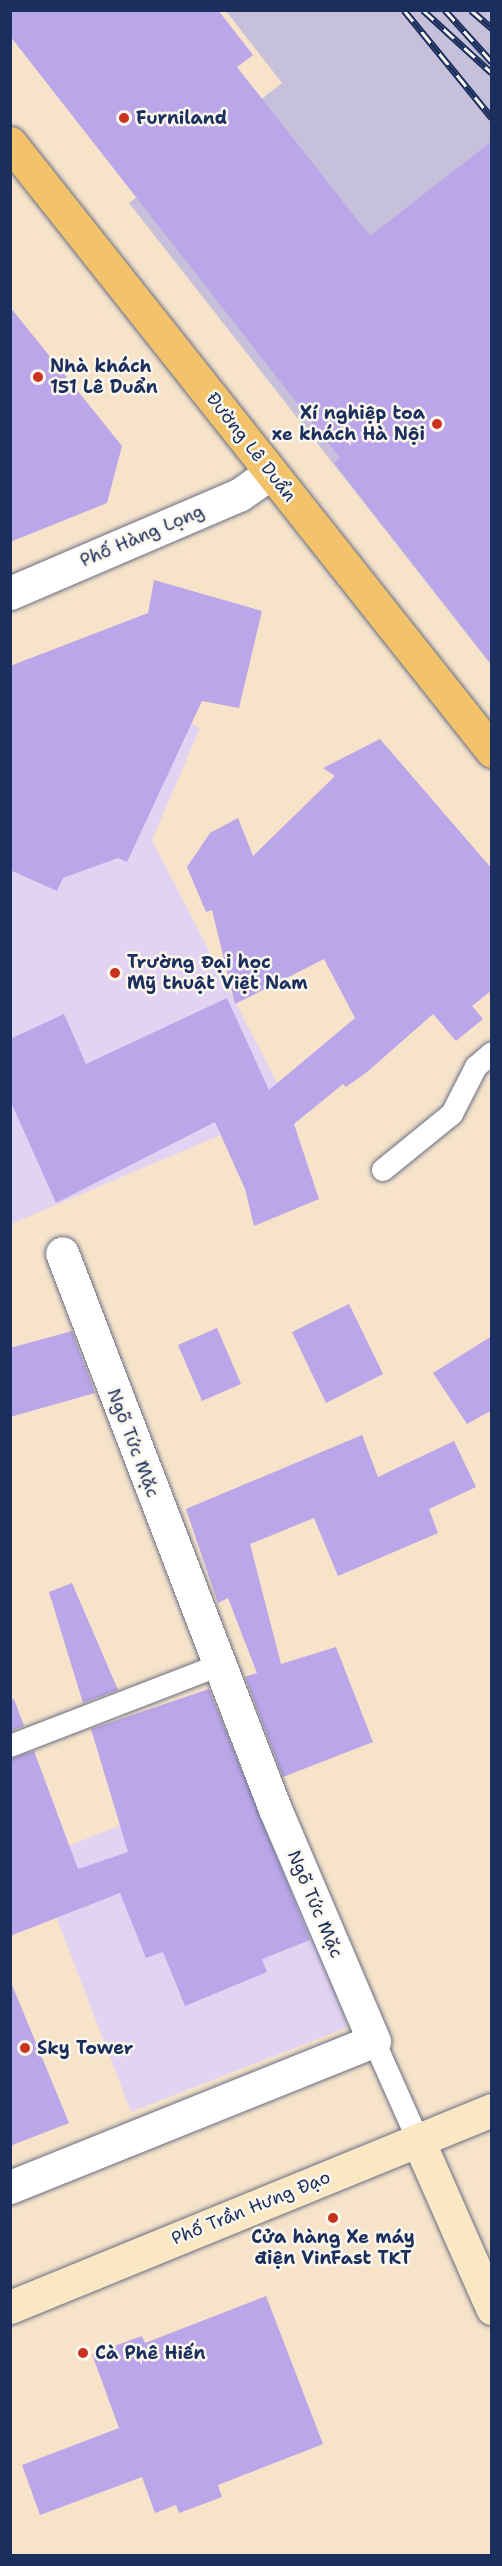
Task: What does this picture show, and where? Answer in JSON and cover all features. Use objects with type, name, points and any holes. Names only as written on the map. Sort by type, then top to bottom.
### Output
[{"type":"main road","name":"Đường Lê Duẩn","points":[[10,143],[492,751]]},
{"type":"street","name":"Phố Hàng Lọng","points":[[10,592],[239,495],[271,473]]},
{"type":"street","name":"Ngõ Tức Mặc","points":[[62,1253],[220,1665],[374,2041]]},
{"type":"street","points":[[10,2187],[374,2041]]},
{"type":"street","name":"Phố Trần Hưng Đạo","points":[[10,2307],[492,2110]]},
{"type":"street","points":[[418,2140],[491,2308]]},
{"type":"lane","points":[[383,1170],[452,1114],[476,1067],[492,1053]]},
{"type":"lane","points":[[10,1746],[220,1665]]},
{"type":"lane","name":"Ngõ Tức Mặc","points":[[374,2041],[418,2140]]},
{"type":"shaded area","points":[[226,11],[491,11],[491,665],[129,203],[282,83]]},
{"type":"shaded area","name":"Trường Đại học Mỹ thuật Việt Nam","points":[[10,667],[96,678],[200,728],[152,840],[289,1106],[11,1224]]},
{"type":"shaded area","points":[[248,1776],[348,2027],[131,2112],[34,1859]]},
{"type":"building","points":[[10,10],[218,10],[253,55],[237,67],[370,236],[492,141],[492,665],[334,463],[340,458],[10,36]]},
{"type":"building","name":"Nhà khách 151 Lê Duẩn","points":[[10,307],[122,446],[107,503],[10,542]]},
{"type":"building","points":[[154,580],[262,611],[239,708],[202,701],[127,862],[118,858],[63,878],[57,891],[10,870],[10,666],[148,613]]},
{"type":"building","points":[[380,739],[492,869],[492,990],[472,1006],[483,1019],[456,1041],[433,1014],[367,1072],[346,1087],[343,1084],[294,1124],[319,1199],[254,1226],[245,1189],[215,1122],[56,1203],[10,1100],[10,1039],[64,1014],[86,1064],[227,998],[269,1090],[355,1018],[324,959],[235,1004],[212,910],[206,912],[187,867],[210,833],[238,818],[253,856],[335,776],[323,768]]},
{"type":"building","points":[[349,1304],[383,1374],[326,1403],[292,1332]]},
{"type":"building","points":[[217,1328],[241,1384],[202,1401],[178,1345]]},
{"type":"building","points":[[72,1331],[95,1393],[10,1417],[10,1348]]},
{"type":"building","points":[[492,1336],[492,1410],[467,1424],[433,1373]]},
{"type":"building","points":[[362,1435],[378,1477],[454,1441],[476,1487],[429,1509],[438,1533],[338,1576],[314,1518],[250,1544],[281,1664],[336,1647],[373,1742],[283,1777],[245,1677],[257,1673],[228,1598],[218,1603],[186,1509]]},
{"type":"building","points":[[72,1583],[118,1690],[83,1703],[49,1592]]},
{"type":"building","points":[[209,1689],[310,1940],[262,1959],[267,1972],[185,2006],[163,1952],[146,1958],[120,1893],[10,1936],[10,1759],[34,1751],[78,1869],[128,1852],[91,1729]]},
{"type":"building","points":[[14,1699],[24,1726],[10,1731],[10,1700]]},
{"type":"building","name":"Sky Tower","points":[[10,1980],[69,2123],[10,2146]]},
{"type":"building","points":[[266,2296],[323,2444],[218,2485],[222,2497],[179,2513],[176,2505],[155,2513],[142,2477],[40,2515],[22,2465],[119,2428],[92,2354],[142,2336],[145,2343]]},
{"type":"railway","points":[[404,10],[492,118]]},
{"type":"railway","points":[[423,10],[492,73]]},
{"type":"railway","points":[[445,10],[492,62]]},
{"type":"railway","points":[[471,10],[492,28]]},
{"type":"place","name":"Furniland","points":[[124,118]]},
{"type":"place","name":"Nhà khách 151 Lê Duẩn","points":[[38,377]]},
{"type":"place","name":"Xí nghiệp toa xe khách Hà Nội","points":[[437,424]]},
{"type":"place","name":"Trường Đại học Mỹ thuật Việt Nam","points":[[115,973]]},
{"type":"place","name":"Sky Tower","points":[[25,2048]]},
{"type":"place","name":"Cửa hàng Xe máy điện VinFast TKT","points":[[333,2218]]},
{"type":"place","name":"Cà Phê Hiến","points":[[83,2353]]}]
